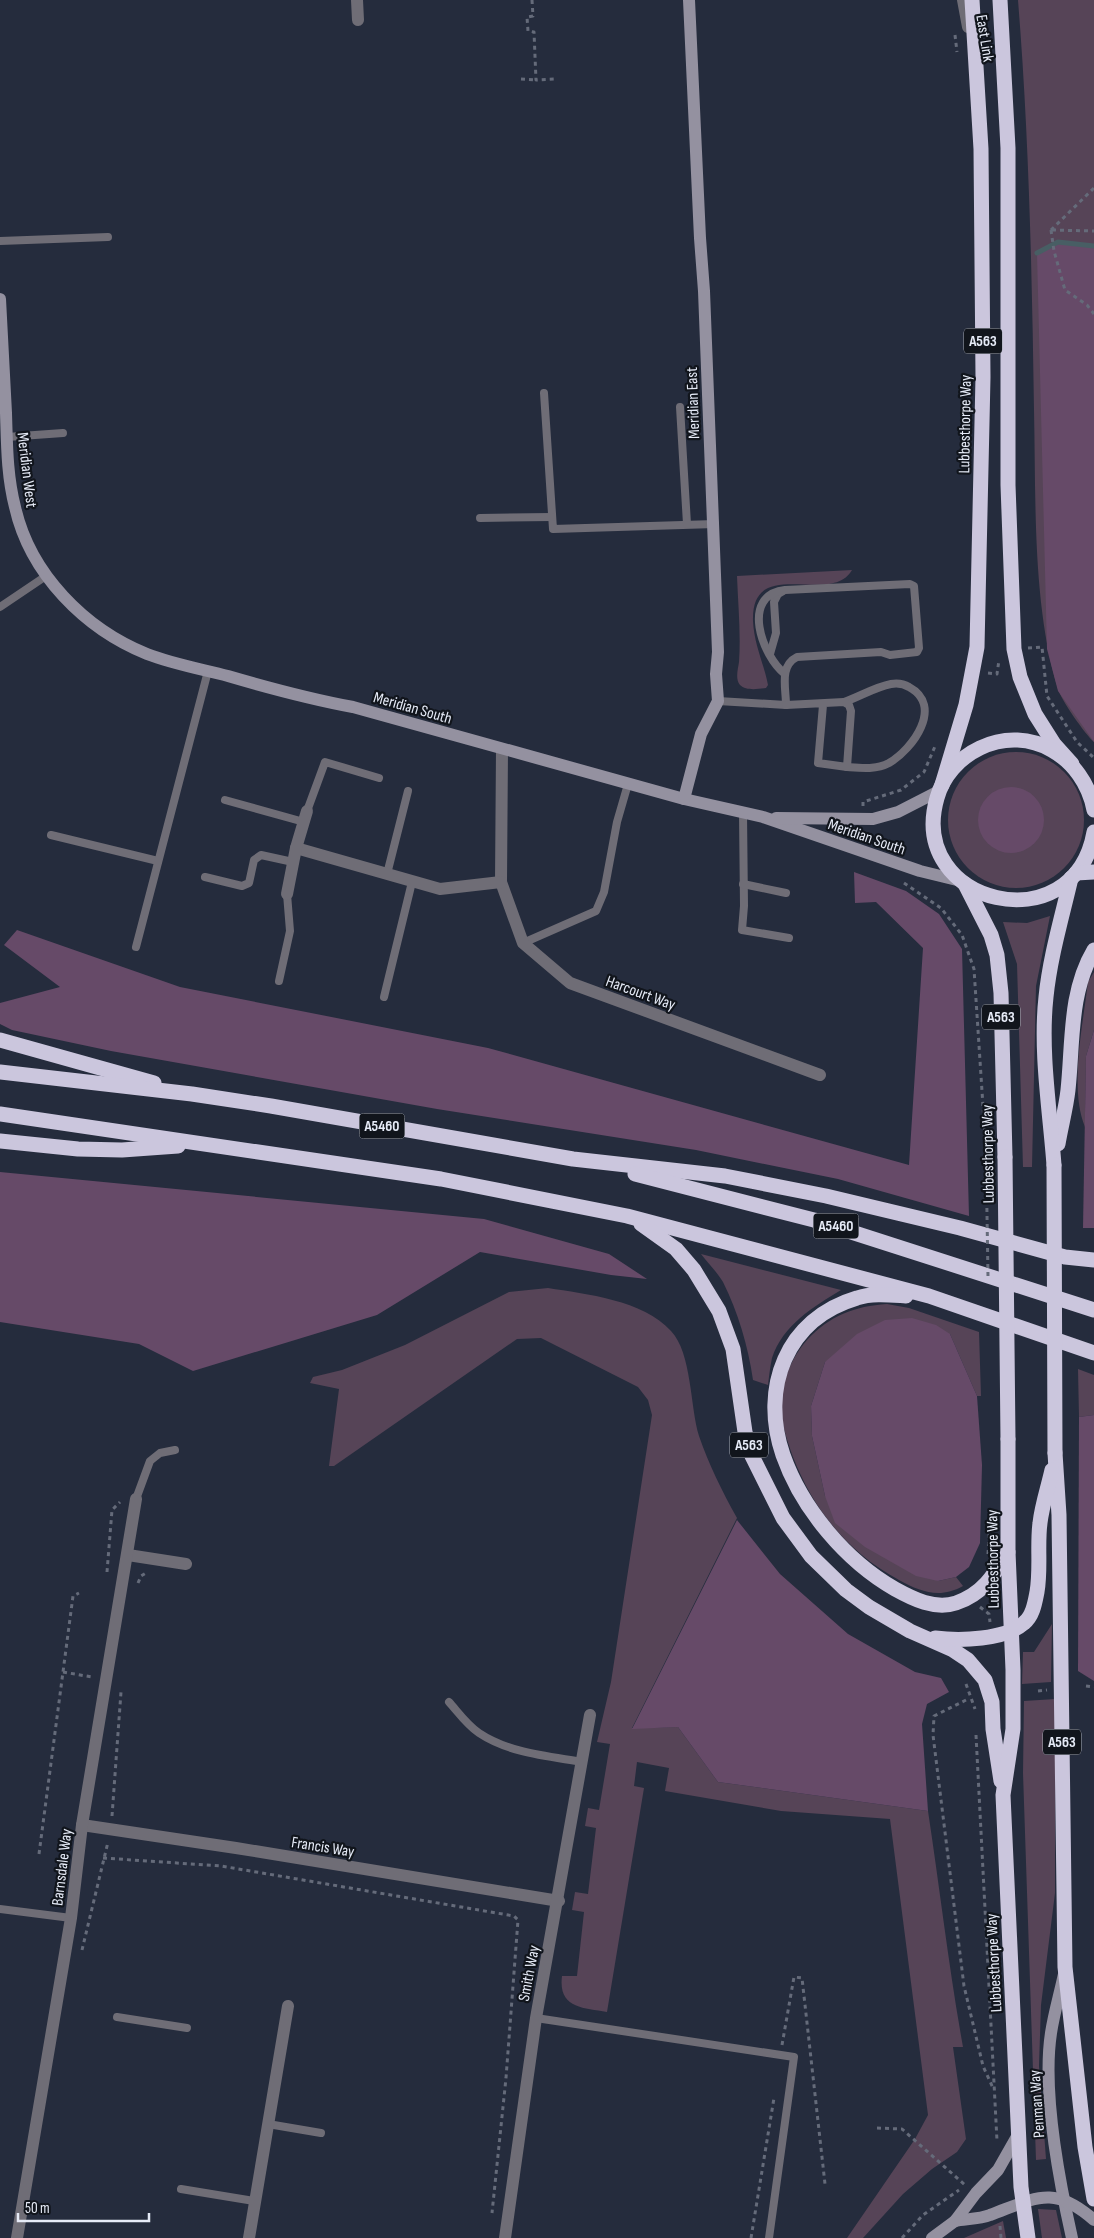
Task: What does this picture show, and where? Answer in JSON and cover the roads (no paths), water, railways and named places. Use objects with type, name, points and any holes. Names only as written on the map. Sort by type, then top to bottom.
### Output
[{"type":"highway","name":"Lubbesthorpe Way","points":[[972,0],[981,149],[983,367],[977,647],[966,705],[940,788],[933,820],[936,839],[948,866],[963,882],[991,935],[996,955],[1001,993],[1005,1157],[1008,1552],[1013,1729],[1003,1795],[1019,2133],[1023,2202],[1028,2238]]},
{"type":"highway","name":"A563","points":[[1000,0],[1008,148],[1008,485],[1014,649],[1022,683],[1035,714],[1054,744],[1075,768]]},
{"type":"highway","points":[[940,788],[954,766],[971,752],[1002,741],[1023,740],[1045,746],[1094,785]]},
{"type":"highway","points":[[1075,768],[1089,790],[1094,810]]},
{"type":"highway","points":[[963,882],[974,891],[996,899],[1019,901],[1052,892],[1073,875],[1087,854],[1094,832]]},
{"type":"highway","points":[[1073,875],[1094,872]]},
{"type":"highway","name":"A563","points":[[1073,875],[1055,946],[1046,997],[1045,1034],[1054,1165],[1055,1453],[1059,1515],[1065,1967],[1094,2199]]},
{"type":"highway","points":[[1054,1165],[1068,1091],[1072,1024],[1080,985],[1094,950]]},
{"type":"highway","points":[[0,1040],[102,1067],[192,1094]]},
{"type":"highway","name":"A5460","points":[[0,1072],[192,1094],[573,1159],[814,1220],[1094,1310]]},
{"type":"highway","points":[[0,1114],[441,1179],[627,1216],[929,1296],[1094,1353]]},
{"type":"highway","points":[[0,1141],[78,1149],[122,1150],[202,1144]]},
{"type":"highway","points":[[573,1159],[725,1176],[826,1196],[960,1228],[1065,1257],[1094,1260]]},
{"type":"highway","name":"A563","points":[[627,1216],[676,1249],[694,1270],[719,1311],[733,1349],[745,1432],[752,1456],[783,1518],[811,1556],[846,1590],[869,1607],[910,1632],[929,1638],[953,1650],[979,1671],[985,1680],[992,1702],[993,1729],[1003,1795]]},
{"type":"highway","points":[[929,1296],[859,1297],[828,1309],[818,1316],[796,1338],[786,1353],[777,1380],[775,1416],[777,1432],[784,1455],[810,1507],[829,1532],[870,1572],[908,1596],[923,1603],[954,1604],[973,1596],[991,1581],[1008,1552]]},
{"type":"highway","name":"A563","points":[[929,1638],[951,1640],[993,1636],[1011,1632],[1025,1622],[1033,1610],[1037,1591],[1040,1523],[1055,1453]]},
{"type":"street","points":[[358,0],[358,20]]},
{"type":"street","name":"Meridian East","points":[[689,0],[718,620],[716,674],[718,701]]},
{"type":"street","name":"East Link","points":[[964,0],[977,82]]},
{"type":"street","name":"Meridian West","points":[[0,300],[8,463],[15,509],[31,549],[46,576],[67,600]]},
{"type":"street","name":"Meridian South","points":[[67,600],[106,632],[147,654],[312,699],[353,707],[684,799],[763,818],[920,871],[963,882]]},
{"type":"street","points":[[684,799],[702,734],[718,701]]},
{"type":"street","name":"Harcourt Way","points":[[502,749],[501,882],[523,943],[570,984],[820,1075]]},
{"type":"street","name":"Meridian South","points":[[763,818],[873,818],[898,812],[940,788]]},
{"type":"street","points":[[287,894],[296,848],[305,816]]},
{"type":"street","points":[[296,848],[440,889],[501,882]]},
{"type":"street","name":"Barnsdale Way","points":[[17,2238],[71,1918],[82,1825],[136,1499]]},
{"type":"street","points":[[128,1555],[186,1564]]},
{"type":"street","name":"Smith Way","points":[[505,2238],[536,2018],[590,1715]]},
{"type":"street","name":"Francis Way","points":[[82,1825],[236,1848],[558,1901]]},
{"type":"street","name":"Penman Way","points":[[1065,1967],[1050,2034],[1049,2074],[1051,2106],[1064,2199],[1072,2238]]},
{"type":"street","points":[[249,2238],[288,2006]]},
{"type":"street","name":"Penman Way","points":[[932,2238],[955,2221],[976,2193],[998,2170],[1019,2133]]},
{"type":"street","points":[[955,2221],[990,2215],[998,2210],[1023,2202],[1047,2197],[1064,2199],[1080,2208],[1094,2220]]},
{"type":"lane","points":[[0,240],[108,237]]},
{"type":"lane","points":[[544,393],[553,530],[714,524]]},
{"type":"lane","points":[[680,408],[687,524]]},
{"type":"lane","points":[[7,437],[62,433]]},
{"type":"lane","points":[[480,518],[552,517]]},
{"type":"lane","points":[[0,606],[46,576]]},
{"type":"lane","points":[[785,674],[774,665],[760,634],[759,613],[765,598],[777,591],[785,590],[910,584],[916,590],[919,648],[914,654],[890,655],[881,652],[798,657],[790,660],[785,674],[786,706]]},
{"type":"lane","points":[[770,654],[776,633],[775,598],[785,590]]},
{"type":"lane","points":[[136,947],[208,671]]},
{"type":"lane","points":[[718,701],[786,706],[823,705],[844,702],[891,684],[904,684],[916,690],[923,698],[925,717],[920,729],[901,754],[888,763],[873,768],[818,763],[823,705]]},
{"type":"lane","points":[[844,702],[849,705],[851,711],[847,766]]},
{"type":"lane","points":[[225,800],[305,816],[324,762],[379,778]]},
{"type":"lane","points":[[523,943],[596,910],[604,892],[617,822],[628,784]]},
{"type":"lane","points":[[387,874],[408,791]]},
{"type":"lane","points":[[743,813],[744,906],[742,930],[788,938]]},
{"type":"lane","points":[[51,835],[158,862]]},
{"type":"lane","points":[[205,877],[242,886],[248,882],[254,860],[261,855],[293,862]]},
{"type":"lane","points":[[384,997],[412,882]]},
{"type":"lane","points":[[743,884],[786,893]]},
{"type":"lane","points":[[279,981],[290,931],[287,894]]},
{"type":"lane","points":[[136,1499],[150,1462],[160,1453],[175,1450]]},
{"type":"lane","points":[[449,1702],[477,1732],[494,1742],[529,1753],[582,1762]]},
{"type":"lane","points":[[0,1910],[71,1918]]},
{"type":"lane","points":[[117,2017],[187,2028]]},
{"type":"lane","points":[[536,2018],[794,2057],[769,2238]]},
{"type":"lane","points":[[268,2124],[321,2134]]},
{"type":"lane","points":[[181,2189],[254,2201]]},
{"type":"waterway","points":[[1037,253],[1058,242],[1094,246]]}]
